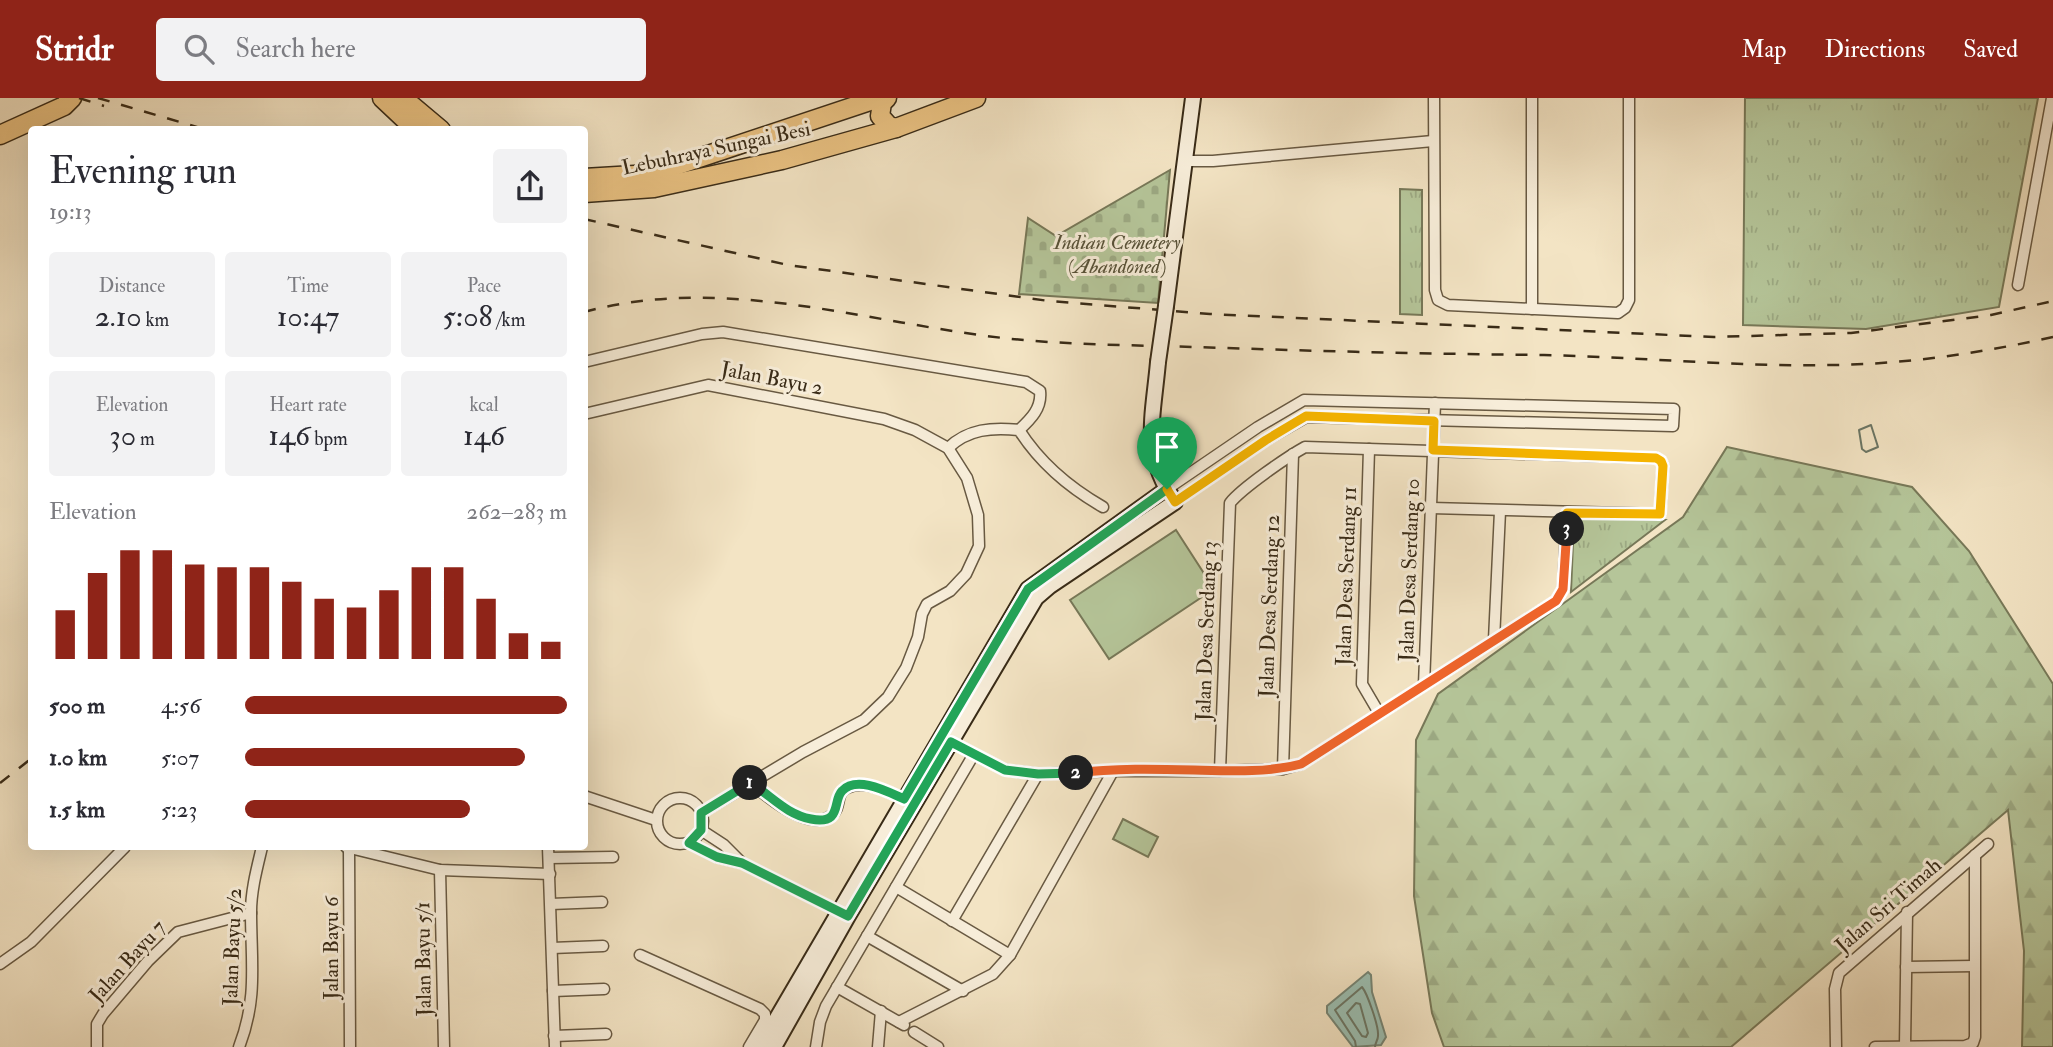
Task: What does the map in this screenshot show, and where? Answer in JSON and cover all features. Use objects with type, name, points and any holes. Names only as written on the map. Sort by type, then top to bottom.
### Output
[{"type":"highway","points":[[0,122],[57,98]]},
{"type":"highway","points":[[0,135],[64,106],[72,98]]},
{"type":"highway","points":[[382,98],[412,126]]},
{"type":"highway","points":[[403,98],[436,126]]},
{"type":"highway","name":"Lebuhraya Sungai Besi","points":[[588,178],[651,174],[879,98]]},
{"type":"highway","points":[[887,98],[882,103],[880,116],[889,126],[896,128]]},
{"type":"highway","name":"Lebuhraya Sungai Besi","points":[[588,193],[654,188],[782,160],[896,128],[975,98]]},
{"type":"street","points":[[1171,496],[1158,475],[1151,439],[1158,362],[1193,98]]},
{"type":"street","points":[[1434,98],[1435,290],[1438,300],[1448,305],[1618,313],[1625,308],[1629,300],[1629,98]]},
{"type":"street","points":[[1532,98],[1532,309]]},
{"type":"street","points":[[2018,285],[2048,143],[2052,98]]},
{"type":"street","points":[[1185,161],[1213,161],[1433,141]]},
{"type":"street","points":[[588,361],[702,334],[723,332],[1026,382],[1040,391],[1041,399],[1029,421],[1019,430],[1002,428],[978,431],[960,437],[948,448],[967,478],[978,515],[979,546],[967,574],[950,591],[927,604],[906,668],[888,697],[864,720],[803,752],[701,813]]},
{"type":"street","name":"Jalan Bayu 2","points":[[588,413],[708,385],[884,419],[915,430],[948,448]]},
{"type":"street","points":[[761,1047],[946,739],[1036,597],[1258,427],[1304,400],[1674,409],[1673,426],[1306,416],[1171,496]]},
{"type":"street","name":"Jalan Desa Serdang 10","points":[[1424,685],[1435,402]]},
{"type":"street","points":[[1019,430],[1032,451],[1056,475],[1103,507]]},
{"type":"street","name":"Jalan Desa Serdang 13","points":[[1220,771],[1230,503],[1237,494],[1305,447],[1368,449]]},
{"type":"street","points":[[1368,449],[1656,458],[1663,466],[1660,514],[1431,508]]},
{"type":"street","name":"Jalan Desa Serdang 11","points":[[1368,449],[1362,684],[1379,713]]},
{"type":"street","name":"Jalan Desa Serdang 12","points":[[1284,764],[1293,454]]},
{"type":"street","points":[[1494,640],[1500,511]]},
{"type":"street","points":[[946,739],[1005,770],[1038,774],[1220,771],[1301,764],[1556,601],[1561,596],[1567,513]]},
{"type":"street","points":[[774,1047],[904,799],[946,739]]},
{"type":"street","points":[[816,1047],[826,1006],[974,754]]},
{"type":"street","points":[[906,1027],[993,974],[1010,955],[1113,771]]},
{"type":"street","points":[[952,921],[1038,774]]},
{"type":"street","points":[[751,783],[784,808],[813,819],[824,819],[832,815],[842,790],[849,786],[877,788],[904,799]]},
{"type":"street","points":[[588,797],[656,820]]},
{"type":"street","points":[[689,843],[701,830],[701,813],[691,801],[677,798],[665,803],[656,820],[663,838],[676,844],[689,843],[717,857],[742,863],[843,913]]},
{"type":"street","points":[[701,830],[724,845],[742,863]]},
{"type":"street","name":"Jalan Sri Timah","points":[[1836,1047],[1836,980],[1839,974],[1988,844]]},
{"type":"street","points":[[0,964],[31,942],[122,850]]},
{"type":"street","name":"Jalan Bayu 5/2","points":[[239,1047],[251,1009],[251,913],[253,882],[261,850]]},
{"type":"street","name":"Jalan Bayu 6","points":[[348,850],[350,1047]]},
{"type":"street","points":[[356,850],[440,870],[550,874]]},
{"type":"street","points":[[606,1034],[554,1042],[548,853],[612,857]]},
{"type":"street","points":[[1875,1047],[1944,1047],[1973,1043],[1975,855]]},
{"type":"street","name":"Jalan Bayu 5/1","points":[[440,870],[444,1047]]},
{"type":"street","points":[[896,887],[1010,955]]},
{"type":"street","points":[[551,904],[602,902]]},
{"type":"street","points":[[1905,1046],[1907,912]]},
{"type":"street","name":"Jalan Bayu 7","points":[[97,1047],[97,1024],[103,1014],[148,961],[178,932],[251,913]]},
{"type":"street","points":[[867,936],[963,991]]},
{"type":"street","points":[[552,948],[603,946]]},
{"type":"street","points":[[640,955],[760,1009],[765,1014],[765,1020],[749,1047]]},
{"type":"street","points":[[1906,967],[1974,966]]},
{"type":"street","points":[[837,987],[938,1047]]},
{"type":"street","points":[[553,992],[604,989]]},
{"type":"street","points":[[877,1047],[881,1011]]},
{"type":"green space","points":[[1745,98],[2038,98],[1999,307],[1866,329],[1743,325]]},
{"type":"green space","name":"Indian Cemetery (Abandoned)","points":[[1170,170],[1158,303],[1019,294],[1028,218],[1056,236]]},
{"type":"green space","points":[[1400,189],[1422,190],[1422,315],[1400,314]]},
{"type":"green space","points":[[1727,447],[1912,487],[1969,551],[2053,684],[2053,1047],[2022,1047],[2024,951],[2008,810],[1731,1047],[1444,1047],[1432,1013],[1414,896],[1416,740],[1438,694],[1683,517]]},
{"type":"green space","points":[[1574,518],[1665,520],[1571,592]]},
{"type":"green space","points":[[1176,530],[1214,589],[1109,659],[1070,600]]},
{"type":"green space","points":[[1123,819],[1158,837],[1148,857],[1113,839]]},
{"type":"water","points":[[1368,972],[1386,1037],[1381,1045],[1353,1047],[1327,1013],[1327,1006]]},
{"type":"railway","points":[[79,98],[104,106]]},
{"type":"railway","points":[[98,98],[193,126]]},
{"type":"railway","points":[[588,220],[788,265],[1049,301],[1210,314],[1714,337],[1851,333],[1991,315],[2053,301]]},
{"type":"railway","points":[[588,311],[636,302],[689,298],[741,299],[951,331],[1051,342],[1580,356],[1797,365],[1916,360],[1971,353],[2053,337]]},
{"type":"railway","points":[[0,783],[28,761]]},
{"type":"route","points":[[1306,416],[1434,421],[1433,450],[1656,458],[1663,466],[1660,514],[1567,513],[1563,589],[1556,601],[1301,764],[1283,769],[1038,774],[1005,770],[951,742],[848,916],[742,863],[717,857],[689,843],[701,830],[701,813],[751,783],[784,808],[813,819],[824,819],[832,815],[842,790],[849,786],[877,788],[904,799],[1028,589],[1167,489],[1175,502],[1306,416]]}]
